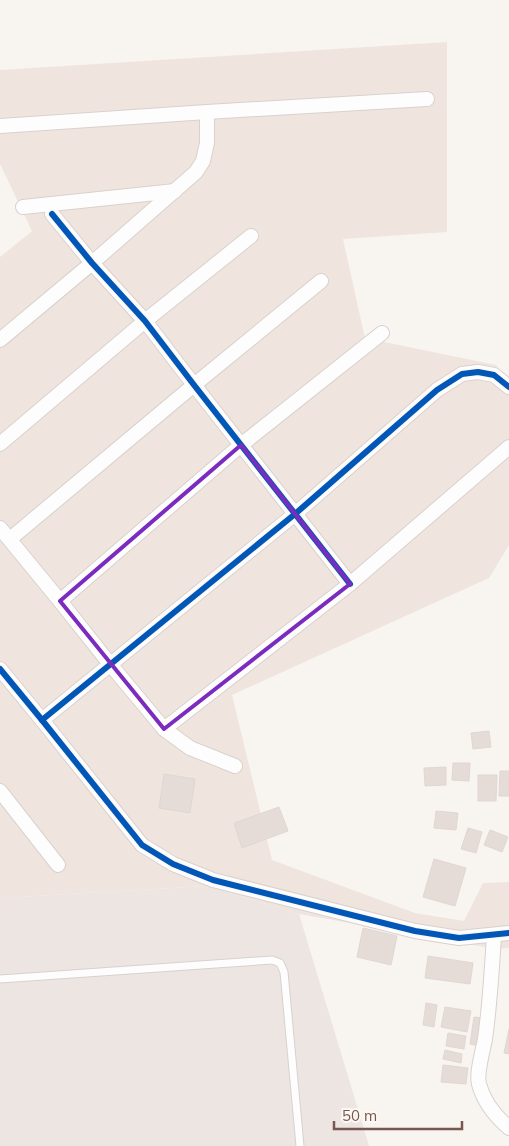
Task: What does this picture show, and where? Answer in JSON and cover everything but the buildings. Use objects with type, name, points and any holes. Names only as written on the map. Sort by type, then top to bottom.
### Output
[{"type":"street","points":[[0,126],[427,99]]},
{"type":"street","points":[[0,340],[196,172],[203,161],[207,143],[207,112]]},
{"type":"street","points":[[23,207],[175,190]]},
{"type":"street","points":[[52,214],[92,263],[145,321],[350,584]]},
{"type":"street","points":[[0,444],[145,321],[251,236]]},
{"type":"street","points":[[10,539],[321,281]]},
{"type":"street","points":[[60,601],[241,445],[382,333]]},
{"type":"street","points":[[42,720],[295,514],[437,390],[462,374],[478,372],[494,375],[509,387]]},
{"type":"street","points":[[164,729],[350,584],[509,447]]},
{"type":"street","points":[[0,528],[164,729],[190,748],[235,766]]},
{"type":"street","points":[[0,670],[142,845],[174,864],[213,880],[415,931],[459,938],[509,933]]},
{"type":"street","points":[[0,791],[58,865]]},
{"type":"street","points":[[494,935],[492,976],[478,1082],[484,1100],[496,1117],[509,1128]]},
{"type":"lane","points":[[0,979],[272,960],[280,964],[284,972],[300,1146]]},
{"type":"highlighted area","points":[[241,445],[350,584],[164,729],[60,601]]},
{"type":"shaded area","points":[[447,42],[447,232],[343,239],[365,338],[496,365],[509,382],[509,545],[489,578],[232,695],[272,860],[415,913],[464,921],[483,883],[509,882],[509,948],[496,949],[299,914],[207,886],[0,898],[0,257],[32,231],[0,164],[0,70]]},
{"type":"shaded area","points":[[207,886],[299,914],[369,1146],[0,1146],[0,898]]},
{"type":"cycle path","points":[[52,214],[92,263],[145,321],[350,584]]},
{"type":"cycle path","points":[[42,720],[295,514],[437,390],[462,374],[478,372],[494,375],[509,387]]},
{"type":"cycle path","points":[[0,669],[142,845],[173,864],[213,880],[415,931],[459,938],[509,933]]}]
